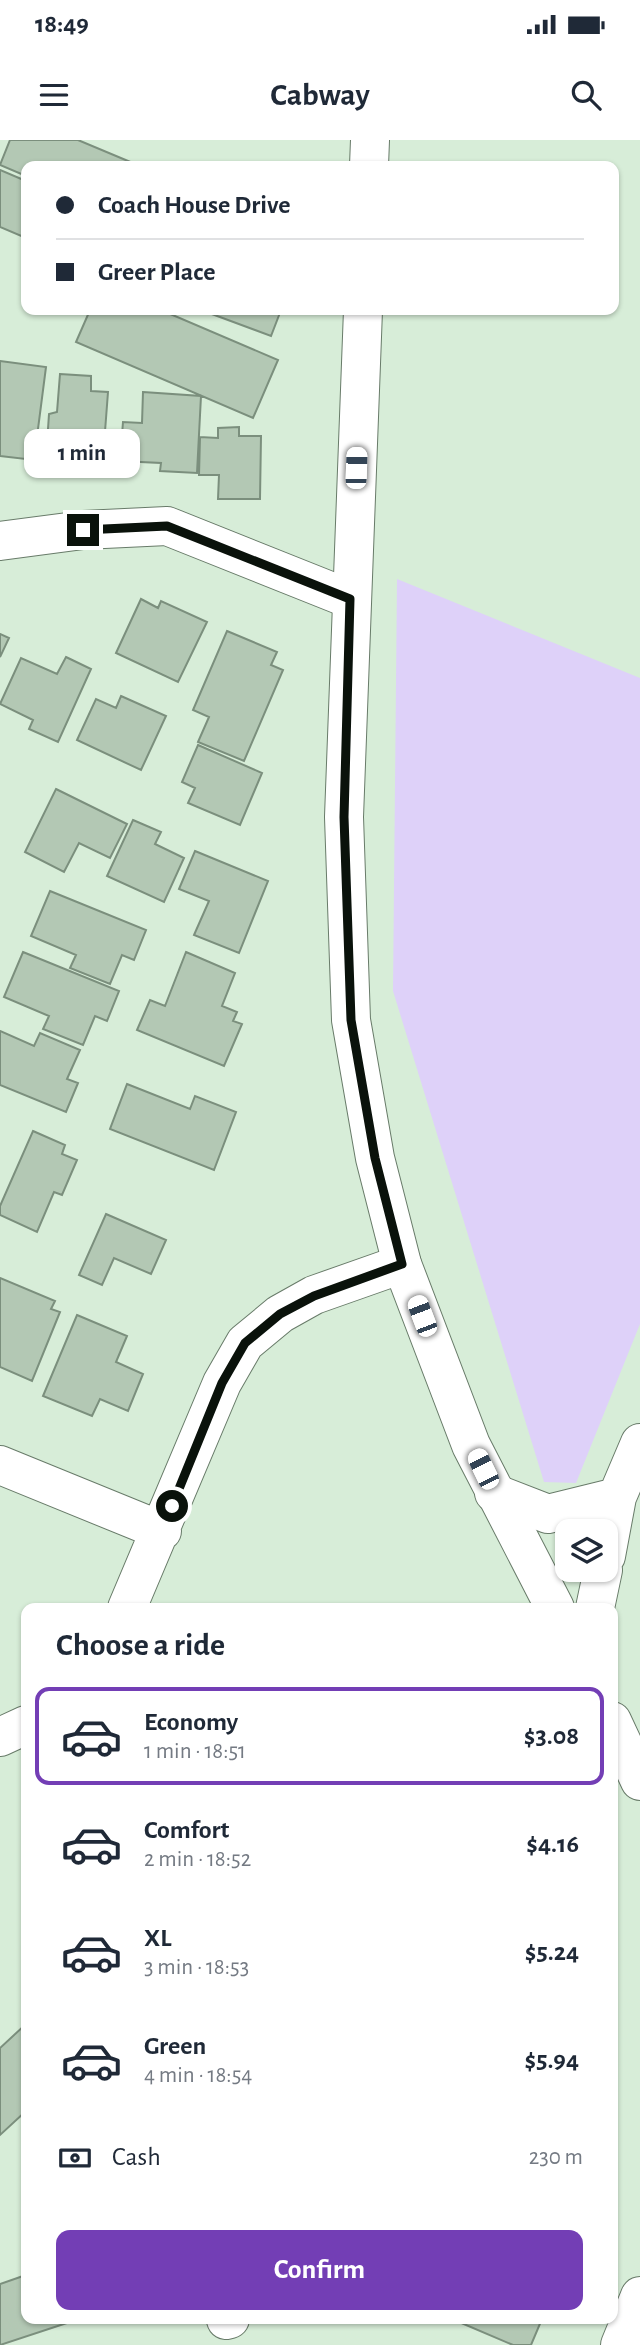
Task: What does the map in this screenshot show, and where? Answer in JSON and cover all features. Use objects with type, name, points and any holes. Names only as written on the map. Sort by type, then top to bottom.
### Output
[{"type":"main road","points":[[369,161],[370,140]]},
{"type":"main road","points":[[363,315],[350,599],[344,817],[351,1020],[375,1158],[402,1264],[471,1446],[552,1603]]},
{"type":"main road","points":[[0,541],[83,530],[167,526],[350,599]]},
{"type":"main road","points":[[129,1603],[162,1531],[222,1383],[245,1343],[280,1314],[314,1296],[402,1264]]},
{"type":"main road","points":[[613,1519],[617,1497],[640,1443]]},
{"type":"main road","points":[[0,1465],[162,1531]]},
{"type":"main road","points":[[494,1493],[548,1514],[617,1497]]},
{"type":"main road","points":[[596,1603],[600,1582]]},
{"type":"main road","points":[[0,1737],[21,1727]]},
{"type":"main road","points":[[618,1733],[638,1771]]},
{"type":"main road","points":[[620,2345],[640,2296]]},
{"type":"shaded area","points":[[397,579],[640,678],[640,1324],[576,1483],[544,1482],[393,991]]},
{"type":"building","points":[[10,140],[78,140],[128,161],[21,161],[21,174],[0,165]]},
{"type":"building","points":[[0,170],[21,179],[21,236],[0,227]]},
{"type":"building","points":[[88,315],[173,315],[278,360],[253,418],[76,342]]},
{"type":"building","points":[[214,315],[279,315],[271,336]]},
{"type":"building","points":[[0,361],[46,367],[34,460],[0,456]]},
{"type":"building","points":[[60,374],[91,376],[91,391],[108,392],[102,471],[77,470],[78,460],[46,459],[49,414],[57,412]]},
{"type":"building","points":[[143,392],[201,396],[197,473],[160,471],[161,463],[120,461],[123,422],[142,423]]},
{"type":"building","points":[[239,427],[239,436],[261,436],[260,499],[218,499],[219,475],[199,475],[200,437],[218,438],[218,428]]},
{"type":"building","points":[[141,599],[158,608],[161,601],[207,622],[178,682],[116,653]]},
{"type":"building","points":[[227,631],[277,652],[271,665],[283,670],[244,761],[198,742],[209,717],[193,710]]},
{"type":"building","points":[[0,634],[9,638],[0,657]]},
{"type":"building","points":[[66,657],[91,669],[58,742],[29,729],[33,720],[0,704],[21,658],[57,674]]},
{"type":"building","points":[[121,696],[166,716],[141,770],[77,740],[96,699],[116,708]]},
{"type":"building","points":[[198,745],[262,773],[240,825],[188,803],[195,788],[182,782]]},
{"type":"building","points":[[56,789],[127,824],[110,858],[79,843],[64,872],[25,852]]},
{"type":"building","points":[[133,820],[161,832],[155,844],[184,858],[164,902],[107,876]]},
{"type":"building","points":[[195,851],[268,881],[239,953],[194,935],[209,901],[179,889]]},
{"type":"building","points":[[50,891],[146,930],[134,960],[122,955],[110,984],[70,968],[76,955],[31,936]]},
{"type":"building","points":[[23,952],[119,991],[107,1021],[95,1016],[83,1045],[43,1029],[49,1016],[4,997]]},
{"type":"building","points":[[186,952],[235,973],[222,1006],[237,1012],[233,1021],[242,1024],[224,1066],[137,1030],[150,1000],[165,1006]]},
{"type":"building","points":[[0,1031],[34,1046],[40,1033],[80,1050],[67,1079],[78,1083],[66,1112],[0,1085]]},
{"type":"building","points":[[127,1084],[190,1109],[195,1096],[236,1112],[214,1170],[110,1129]]},
{"type":"building","points":[[33,1131],[65,1145],[62,1154],[77,1160],[62,1195],[54,1192],[37,1232],[0,1215],[0,1206]]},
{"type":"building","points":[[106,1214],[166,1240],[151,1274],[114,1258],[102,1285],[79,1275]]},
{"type":"building","points":[[0,1278],[55,1301],[51,1309],[60,1312],[32,1381],[0,1367]]},
{"type":"building","points":[[77,1315],[127,1336],[116,1362],[143,1374],[128,1411],[100,1399],[92,1416],[43,1396]]},
{"type":"building","points":[[21,2029],[21,2116],[0,2135],[0,2048]]},
{"type":"building","points":[[21,2277],[21,2324],[64,2324],[0,2345],[0,2284]]},
{"type":"building","points":[[464,2324],[540,2324],[531,2345],[513,2345]]},
{"type":"route","points":[[83,530],[167,526],[350,599],[344,817],[351,1020],[375,1158],[402,1264],[314,1296],[280,1314],[245,1343],[222,1383],[172,1506]]}]
